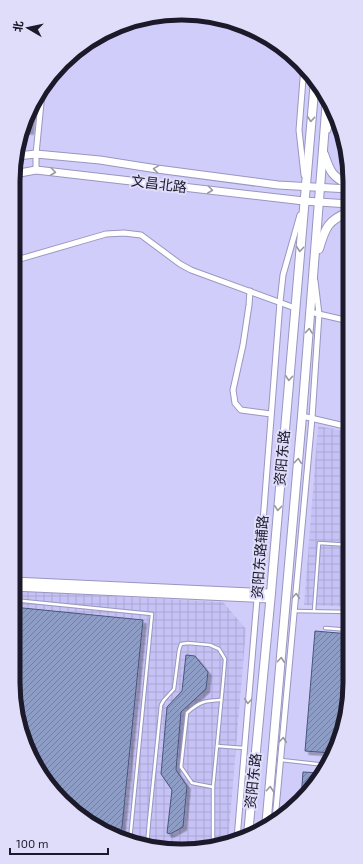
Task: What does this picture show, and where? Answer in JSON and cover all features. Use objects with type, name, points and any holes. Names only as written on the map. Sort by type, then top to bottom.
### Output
[{"type":"main road","name":"资阳东路","points":[[249,829],[314,89]]},
{"type":"main road","name":"资阳东路","points":[[267,819],[276,760],[285,610],[326,110]]},
{"type":"main road","points":[[323,151],[330,171],[339,180],[343,182]]},
{"type":"main road","points":[[22,155],[36,154],[100,160],[278,185],[343,189]]},
{"type":"main road","name":"文昌北路","points":[[20,173],[36,170],[319,203],[343,204]]},
{"type":"main road","points":[[314,269],[323,233],[330,223],[343,215]]},
{"type":"main road","points":[[20,580],[257,596]]},
{"type":"main road","points":[[20,587],[270,596]]},
{"type":"street","points":[[303,75],[299,130],[306,187]]},
{"type":"street","points":[[36,170],[41,103]]},
{"type":"street","points":[[323,151],[330,119]]},
{"type":"street","name":"资阳东路辅路","points":[[237,834],[280,302],[283,275],[304,201]]},
{"type":"street","points":[[338,217],[343,217]]},
{"type":"street","points":[[20,259],[106,234],[124,233],[141,235],[180,264],[191,270],[295,308]]},
{"type":"street","points":[[275,814],[276,760],[294,611],[312,418],[319,314],[314,269]]},
{"type":"street","points":[[250,291],[243,346],[233,390],[235,403],[241,410],[271,414]]},
{"type":"street","points":[[310,312],[343,320]]},
{"type":"street","points":[[302,416],[343,426]]},
{"type":"street","points":[[285,610],[294,611]]},
{"type":"street","points":[[244,748],[256,749]]},
{"type":"lane","points":[[314,611],[320,543],[343,545]]},
{"type":"lane","points":[[20,601],[152,614],[130,835]]},
{"type":"lane","points":[[294,611],[343,612]]},
{"type":"lane","points":[[325,628],[343,629]]},
{"type":"lane","points":[[148,840],[161,705],[174,689],[179,650],[182,644],[188,643],[210,645],[219,649],[225,658],[222,700],[212,787],[213,841]]},
{"type":"lane","points":[[212,787],[192,783],[181,767],[186,721],[187,713],[195,706],[205,701],[222,700]]},
{"type":"lane","points":[[217,746],[244,748]]},
{"type":"lane","points":[[276,760],[321,764]]},
{"type":"shaded area","points":[[318,426],[343,431],[343,607],[304,605]]},
{"type":"shaded area","points":[[20,591],[223,602],[246,629],[229,836],[203,843],[171,844],[150,841],[120,832],[83,811],[67,797],[53,781],[32,744],[21,704]]},
{"type":"building","points":[[20,608],[143,620],[121,832],[92,817],[67,797],[47,772],[32,744],[23,714],[20,693]]},
{"type":"building","points":[[315,631],[343,633],[342,704],[331,744],[327,753],[305,751]]},
{"type":"building","points":[[186,655],[195,656],[208,672],[206,689],[181,712],[176,770],[187,786],[183,827],[170,834],[167,833],[172,790],[161,774],[167,707],[182,691]]},
{"type":"building","points":[[303,772],[316,773],[310,781],[302,791]]}]
